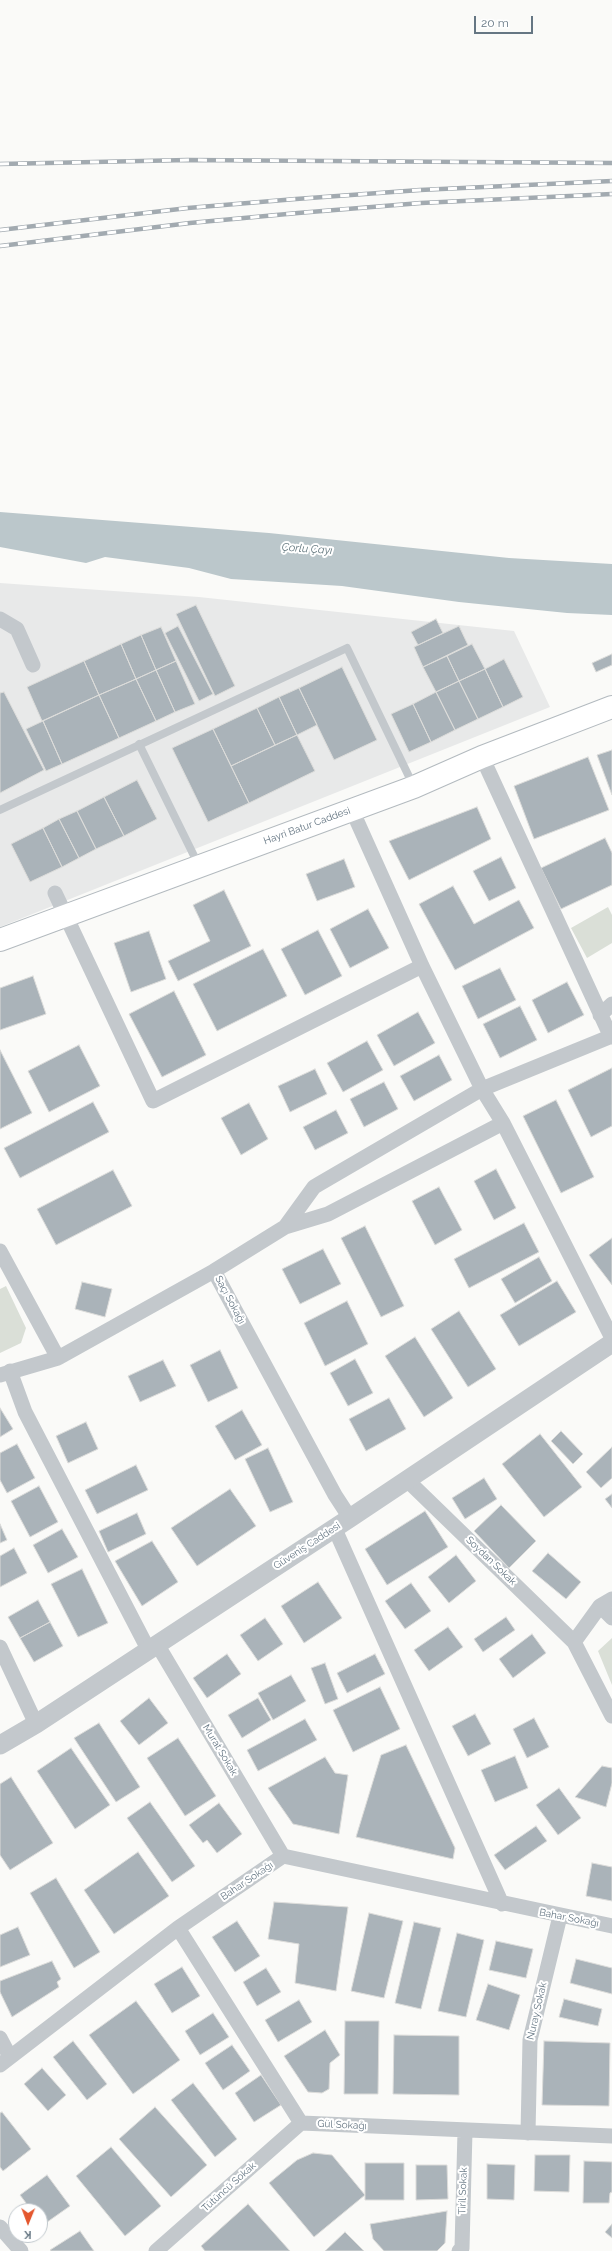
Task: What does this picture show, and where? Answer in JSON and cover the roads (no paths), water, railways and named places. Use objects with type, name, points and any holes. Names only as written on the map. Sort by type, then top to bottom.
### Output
[{"type":"main road","name":"Hayri Batur Caddesi","points":[[0,940],[414,787],[482,757],[612,707]]},
{"type":"street","points":[[0,619],[17,629],[33,665]]},
{"type":"street","points":[[285,1227],[314,1188],[482,1089],[611,1037],[482,757]]},
{"type":"street","points":[[352,810],[422,966],[482,1089],[503,1123],[612,1338]]},
{"type":"street","points":[[55,893],[153,1101],[422,966]]},
{"type":"street","points":[[600,1015],[612,1004]]},
{"type":"street","points":[[214,1271],[285,1227],[328,1214],[503,1123]]},
{"type":"street","points":[[0,1250],[4,1272],[58,1358]]},
{"type":"street","name":"Saçı Sokağı","points":[[5,1374],[58,1358],[214,1271],[335,1495],[350,1518]]},
{"type":"street","name":"Güveniş Caddesi","points":[[0,1745],[36,1724],[152,1646],[350,1518],[612,1343]]},
{"type":"street","name":"Murat Sokak","points":[[5,1374],[152,1646],[283,1856]]},
{"type":"street","name":"Soydan Sokak","points":[[407,1480],[574,1642],[612,1716]]},
{"type":"street","points":[[334,1528],[502,1904]]},
{"type":"street","points":[[574,1642],[606,1603],[612,1618]]},
{"type":"street","points":[[0,1647],[36,1724]]},
{"type":"street","name":"Bahar Sokağı","points":[[5,2061],[178,1928],[283,1856],[502,1904],[612,1926]]},
{"type":"street","name":"Nuray Sokak","points":[[528,2133],[530,2040],[560,1916]]},
{"type":"street","points":[[178,1928],[301,2122]]},
{"type":"street","points":[[0,2038],[5,2061]]},
{"type":"street","name":"Gül Sokağı","points":[[301,2122],[465,2131],[612,2136]]},
{"type":"street","name":"Tütüncü Sokak","points":[[156,2251],[301,2122]]},
{"type":"street","name":"Tiril Sokak","points":[[459,2251],[462,2248],[465,2131]]},
{"type":"street","points":[[0,2227],[20,2251]]},
{"type":"lane","points":[[0,810],[347,648],[414,787]]},
{"type":"lane","points":[[140,744],[199,866]]},
{"type":"water","name":"Çorlu Çayı","points":[[0,512],[269,533],[509,558],[612,564],[612,615],[567,613],[459,602],[342,586],[231,579],[189,568],[105,557],[86,563],[0,547]]},
{"type":"railway","points":[[0,164],[188,160],[612,163]]},
{"type":"railway","points":[[0,230],[188,208],[296,199],[420,190],[612,181]]},
{"type":"railway","points":[[0,246],[190,223],[298,213],[421,203],[612,194]]}]
